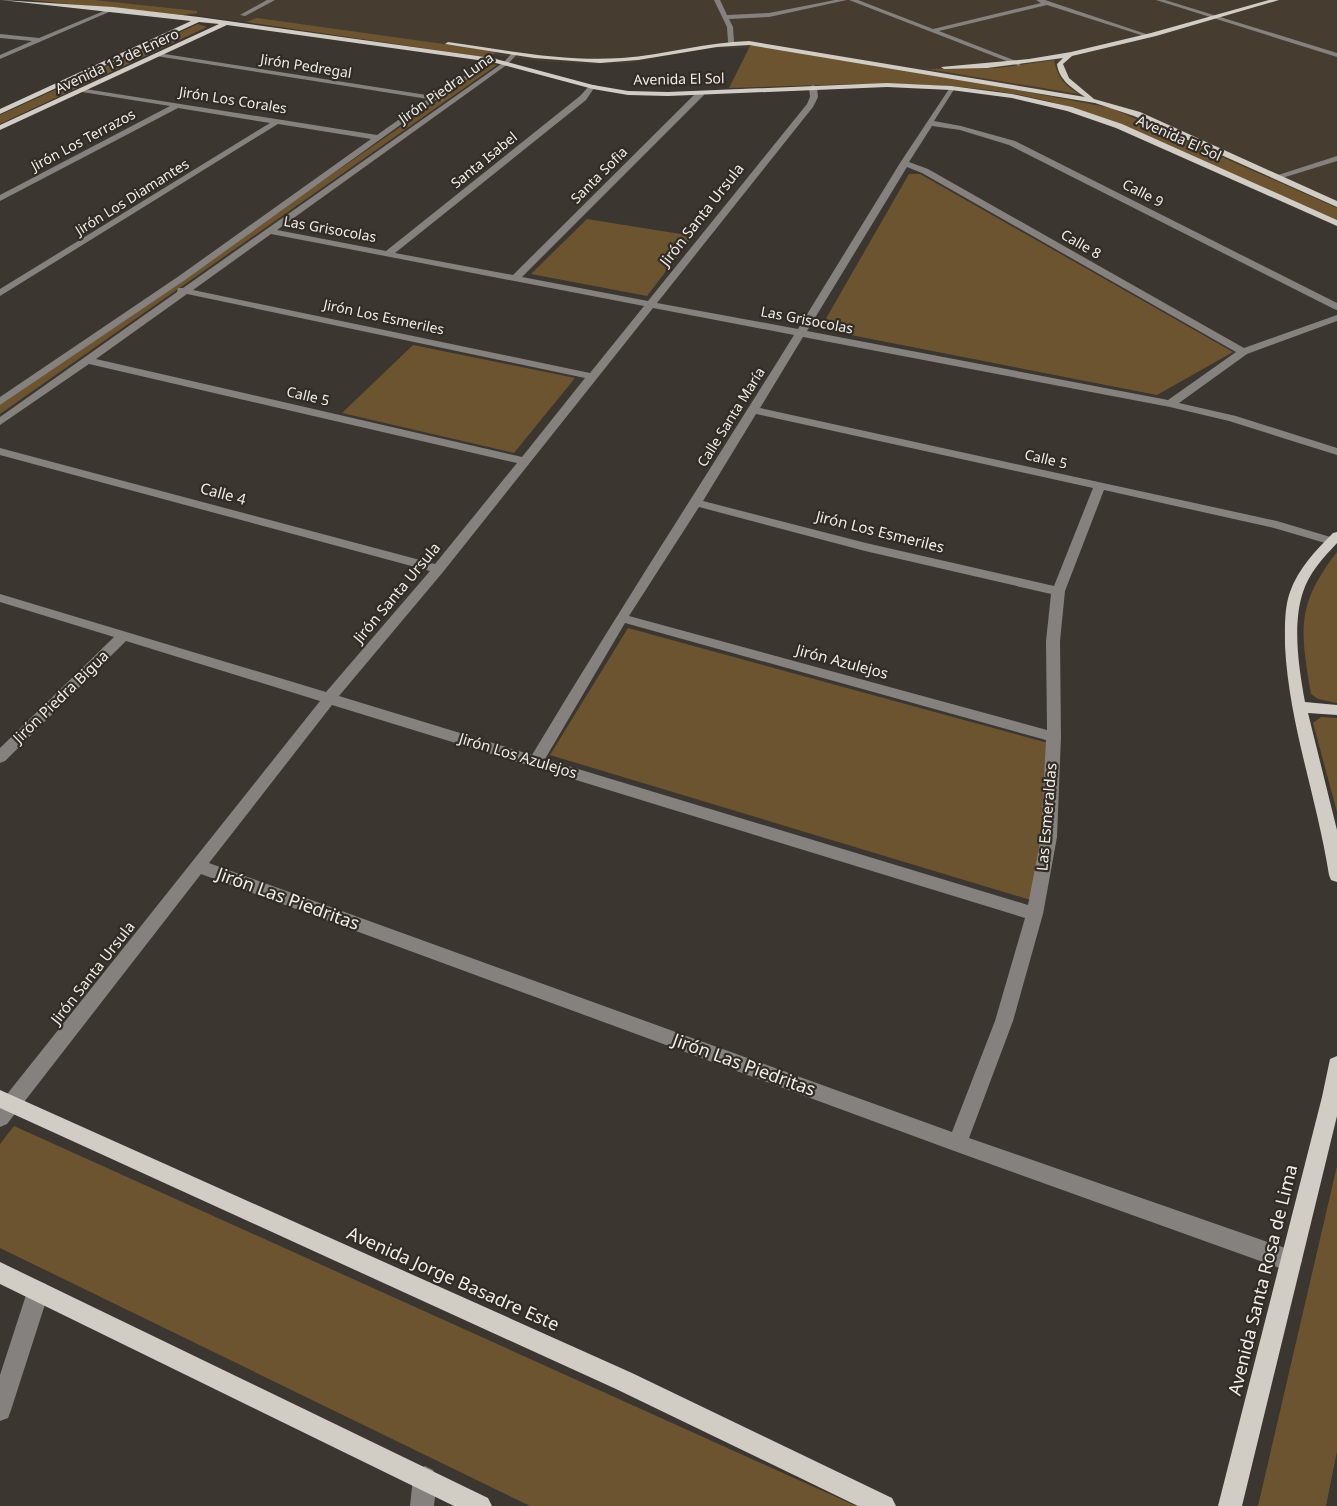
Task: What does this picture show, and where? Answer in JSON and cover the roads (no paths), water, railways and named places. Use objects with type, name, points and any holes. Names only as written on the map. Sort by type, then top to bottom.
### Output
[{"type":"main road","name":"Avenida El Sol","points":[[4,0],[198,19],[492,60],[594,87],[648,94],[887,85],[951,88],[1012,96],[1094,117],[1337,223]]},
{"type":"main road","points":[[896,66],[970,67],[1019,64],[1069,55],[1276,0]]},
{"type":"main road","name":"Avenida 13 de Enero","points":[[0,112],[216,11]]},
{"type":"main road","points":[[240,15],[255,17]]},
{"type":"main road","name":"Avenida 13 de Enero","points":[[0,128],[240,15]]},
{"type":"main road","name":"Avenida El Sol","points":[[438,42],[580,59],[619,60],[709,44],[731,42],[761,44],[1096,101],[1137,114],[1337,204]]},
{"type":"main road","points":[[1069,55],[1060,64],[1060,70],[1073,85],[1096,101]]},
{"type":"main road","points":[[1334,538],[1309,569],[1294,599],[1292,657],[1299,707],[1334,849],[1337,875]]},
{"type":"main road","points":[[1299,707],[1337,710]]},
{"type":"main road","name":"Avenida Santa Rosa de Lima","points":[[1230,1506],[1332,1097],[1337,1065]]},
{"type":"main road","name":"Avenida Jorge Basadre Este","points":[[4,1107],[624,1381],[884,1506]]},
{"type":"main road","points":[[0,1272],[480,1506]]},
{"type":"street","points":[[240,15],[272,0]]},
{"type":"street","points":[[717,0],[726,17],[731,42]]},
{"type":"street","points":[[726,17],[770,15],[844,0]]},
{"type":"street","points":[[852,0],[1019,64]]},
{"type":"street","points":[[1039,0],[1146,35]]},
{"type":"street","points":[[1159,0],[1337,55]]},
{"type":"street","points":[[932,31],[1047,3]]},
{"type":"street","points":[[0,57],[113,9]]},
{"type":"street","points":[[0,36],[41,40]]},
{"type":"street","name":"Jirón Piedra Luna","points":[[0,402],[169,287],[434,98],[492,60],[515,52]]},
{"type":"street","name":"Jirón Piedra Luna","points":[[0,422],[506,63],[515,52]]},
{"type":"street","name":"Jirón Pedregal","points":[[158,55],[451,101]]},
{"type":"street","name":"Santa Isabel","points":[[389,253],[594,87]]},
{"type":"street","name":"Jirón Santa Ursula","points":[[4,1107],[329,699],[594,377],[810,105],[814,97],[813,87]]},
{"type":"street","name":"Calle Santa María","points":[[536,761],[621,618],[696,503],[951,88]]},
{"type":"street","name":"Jirón Los Corales","points":[[82,90],[379,138]]},
{"type":"street","name":"Santa Sofia","points":[[516,277],[701,93]]},
{"type":"street","name":"Jirón Los Terrazos","points":[[0,198],[178,105]]},
{"type":"street","name":"Jirón Los Diamantes","points":[[0,293],[278,121]]},
{"type":"street","name":"Calle 9","points":[[930,123],[961,128],[1012,143],[1337,307]]},
{"type":"street","points":[[1276,177],[1337,158]]},
{"type":"street","name":"Calle 8","points":[[904,163],[925,171],[1243,352]]},
{"type":"street","name":"Las Grisocolas","points":[[269,231],[1170,404],[1232,418],[1337,452]]},
{"type":"street","name":"Jirón Los Esmeriles","points":[[169,287],[594,377]]},
{"type":"street","points":[[1170,404],[1243,352],[1337,318]]},
{"type":"street","name":"Calle 5","points":[[87,360],[523,461]]},
{"type":"street","name":"Calle 5","points":[[753,410],[1334,538]]},
{"type":"street","name":"Calle 4","points":[[0,451],[438,569]]},
{"type":"street","name":"Las Esmeraldas","points":[[957,1143],[1004,1021],[1035,914],[1048,837],[1054,737],[1053,641],[1058,591],[1098,486]]},
{"type":"street","name":"Jirón Los Esmeriles","points":[[696,503],[865,547],[1058,591]]},
{"type":"street","name":"Jirón Los Azulejos","points":[[0,598],[1035,914]]},
{"type":"street","name":"Jirón Azulejos","points":[[621,618],[1054,737]]},
{"type":"street","name":"Jirón Piedra Bigua","points":[[0,757],[123,636]]},
{"type":"street","name":"Jirón Las Piedritas","points":[[198,866],[957,1143],[1291,1261]]},
{"type":"street","points":[[0,1410],[38,1292]]},
{"type":"street","points":[[422,1506],[425,1478]]}]
